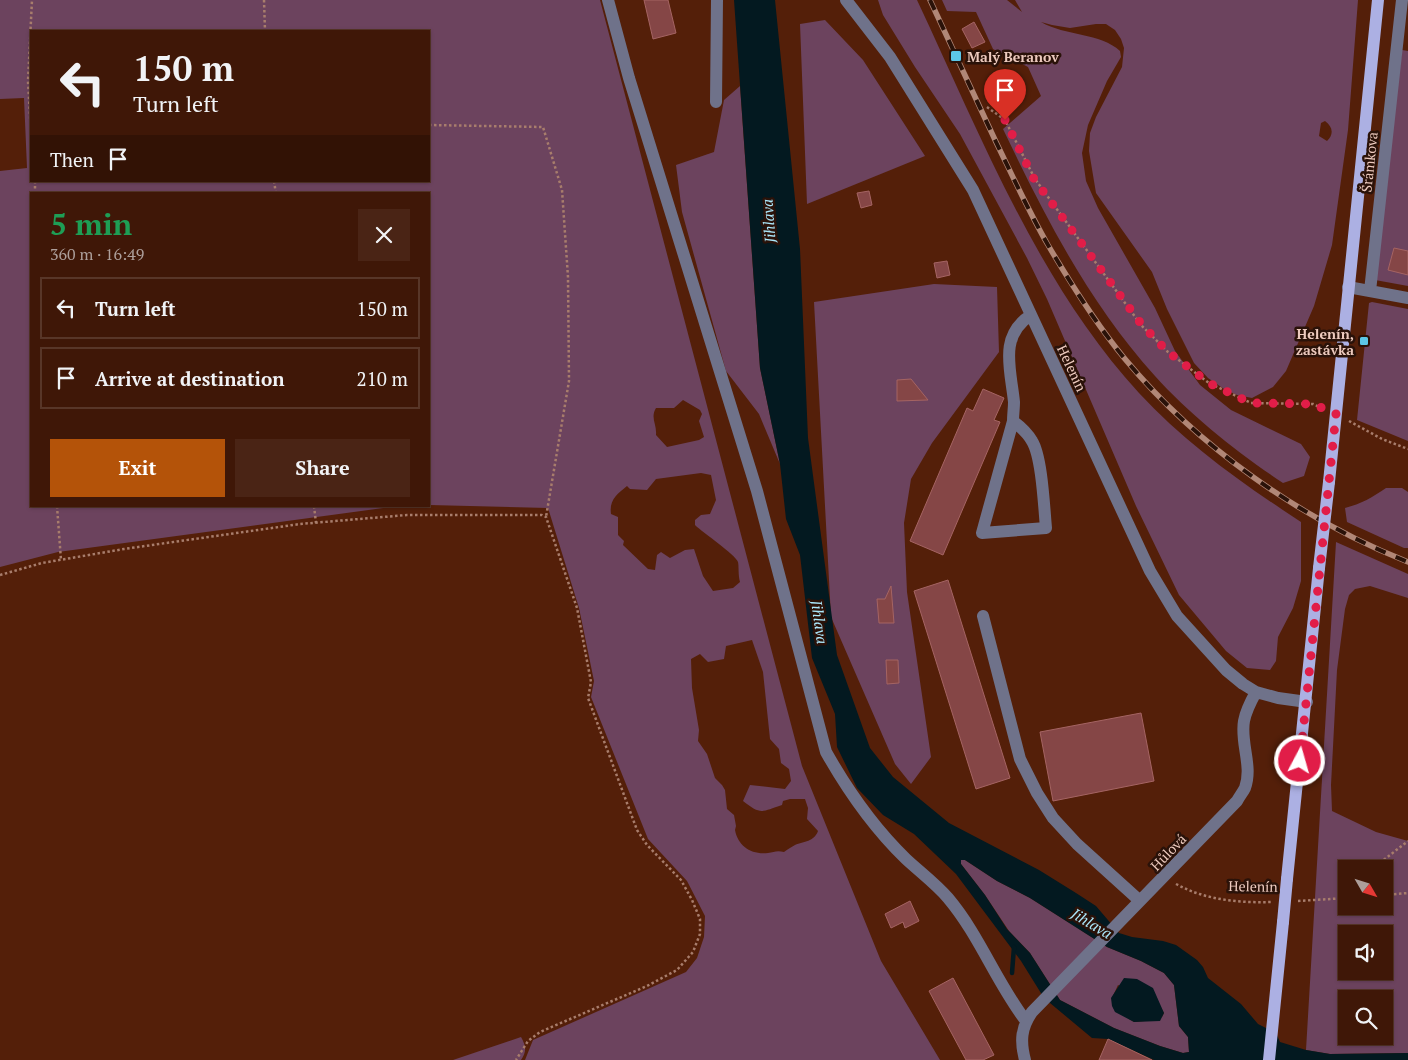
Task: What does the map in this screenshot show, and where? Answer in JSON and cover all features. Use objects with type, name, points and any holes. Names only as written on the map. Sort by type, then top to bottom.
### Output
[{"type":"main road","points":[[1269,1060],[1378,0]]},
{"type":"street","points":[[608,0],[629,78],[756,491],[826,752],[864,812],[905,858],[947,897],[972,930],[1010,1000],[1026,1021],[1022,1029],[1021,1040],[1025,1060]]},
{"type":"street","points":[[716,102],[717,0]]},
{"type":"street","name":"Šrámkova","points":[[1370,291],[1403,38],[1402,0]]},
{"type":"street","name":"Helenín","points":[[848,1],[890,57],[973,190],[1150,571],[1177,616],[1226,670],[1242,684],[1256,692],[1278,698],[1307,702]]},
{"type":"street","points":[[1348,288],[1408,298]]},
{"type":"street","points":[[1013,421],[1025,431],[1033,442],[1038,461],[1046,528],[982,533],[1013,421],[1014,403],[1008,359],[1011,339],[1023,320],[1031,316]]},
{"type":"street","points":[[983,616],[1020,759],[1037,793],[1053,818],[1077,844],[1140,901]]},
{"type":"street","name":"Hůlová","points":[[1026,1021],[1038,1004],[1164,878],[1237,801],[1245,788],[1248,775],[1243,730],[1244,720],[1256,692]]},
{"type":"path","points":[[31,30],[32,0]]},
{"type":"path","points":[[264,0],[265,30]]},
{"type":"path","points":[[30,40],[28,81],[30,116]]},
{"type":"path","points":[[987,107],[1005,120],[1034,179],[1142,325],[1168,352],[1209,383],[1251,403],[1313,404],[1382,439],[1408,449]]},
{"type":"path","points":[[430,125],[542,127],[562,190],[568,277],[569,381],[546,517],[576,608],[591,682],[588,698],[637,830],[647,845],[681,880],[700,919],[700,934],[693,952],[677,970],[647,986],[540,1032],[528,1041],[516,1060]]},
{"type":"path","points":[[58,507],[61,560]]},
{"type":"path","points":[[314,507],[316,523]]},
{"type":"path","points":[[0,575],[61,560],[316,523],[407,515],[542,515],[546,517]]},
{"type":"path","points":[[1384,860],[1408,841]]},
{"type":"path","name":"Helenín","points":[[1164,878],[1187,891],[1218,900],[1277,902]]},
{"type":"path","points":[[1393,894],[1408,893]]},
{"type":"path","name":"Helenín","points":[[1296,901],[1338,898]]},
{"type":"shaded area","points":[[0,0],[600,0],[802,766],[881,961],[940,1060],[525,1060],[533,1040],[686,972],[697,958],[704,937],[705,916],[687,881],[648,839],[591,697],[594,681],[579,608],[548,508],[430,505],[430,192],[30,192],[30,507],[391,507],[58,552],[0,567],[0,171],[27,168],[24,98],[0,99]],"holes":[[[683,400],[700,410],[702,414],[699,421],[704,437],[699,440],[667,447],[656,435],[654,412],[656,408],[674,408]],[[701,473],[711,475],[716,500],[710,514],[701,515],[695,520],[695,525],[736,558],[740,582],[733,588],[713,591],[703,576],[694,549],[685,550],[670,558],[661,552],[657,555],[655,570],[648,569],[623,545],[624,541],[618,535],[618,517],[611,514],[613,501],[627,486],[630,489],[647,490],[656,479]],[[752,640],[763,672],[770,739],[779,749],[781,763],[789,769],[791,781],[785,789],[750,785],[743,801],[754,809],[761,811],[782,805],[783,801],[790,799],[805,799],[808,808],[807,819],[818,831],[811,839],[795,845],[784,852],[762,853],[751,851],[742,845],[735,830],[734,815],[727,809],[725,790],[715,778],[707,754],[698,741],[699,730],[692,688],[691,659],[700,654],[708,662],[724,659],[726,646]]]},
{"type":"shaded area","points":[[878,0],[917,0],[1014,206],[1041,256],[1103,350],[1139,393],[1176,429],[1237,478],[1301,522],[1301,581],[1293,608],[1278,637],[1276,661],[1270,670],[1247,668],[1226,651],[1179,595],[1136,506],[1047,299],[1027,258],[960,134],[883,15]]},
{"type":"shaded area","points":[[942,0],[1007,0],[1022,12],[1015,0],[1358,0],[1348,130],[1332,245],[1314,306],[1286,371],[1273,387],[1252,398],[1237,395],[1224,389],[1208,378],[1194,363],[1167,309],[1152,272],[1096,193],[1089,151],[1090,133],[1096,117],[1122,67],[1124,48],[1121,39],[1115,30],[1106,24],[1070,28],[1041,22],[1051,27],[1103,41],[1120,51],[1121,57],[1107,81],[1088,125],[1082,153],[1086,181],[1098,208],[1155,308],[1175,351],[1200,385],[1231,410],[1301,444],[1310,457],[1304,476],[1283,483],[1249,460],[1169,391],[1131,348],[1109,319],[1070,258],[1052,227],[1003,129],[1041,96],[1028,67],[993,49],[976,12],[947,11]],"holes":[[[1325,121],[1328,123],[1332,133],[1327,141],[1319,136],[1321,123]]]},
{"type":"shaded area","points":[[825,20],[863,60],[925,156],[807,204],[800,24]]},
{"type":"shaded area","points":[[1402,50],[1408,51],[1408,286],[1375,280]]},
{"type":"shaded area","points":[[740,86],[760,368],[780,464],[759,414],[726,371],[682,212],[676,165],[714,152],[724,100]]},
{"type":"shaded area","points":[[934,284],[997,287],[999,352],[932,443],[911,479],[904,523],[907,592],[931,757],[911,784],[895,764],[831,617],[814,302]]},
{"type":"shaded area","points":[[1369,303],[1408,309],[1408,441],[1357,420]]},
{"type":"shaded area","points":[[1386,488],[1402,488],[1408,492],[1408,548],[1404,548],[1347,522],[1345,508],[1367,500]]},
{"type":"shaded area","points":[[1336,542],[1408,574],[1408,598],[1370,586],[1355,589],[1349,595],[1345,609],[1337,670],[1331,785],[1332,811],[1376,832],[1408,841],[1408,1053],[1330,1054],[1306,1050]]},
{"type":"shaded area","points":[[960,860],[965,860],[997,881],[1030,898],[1107,947],[1164,973],[1174,985],[1179,1026],[1188,1037],[1189,1052],[1183,1053],[1160,1046],[1114,1028],[1060,1000],[1030,953],[1009,931]],"holes":[[[1118,985],[1159,1004],[1164,1013],[1162,1017],[1156,1020],[1134,1022],[1129,1019],[1112,998]]]},
{"type":"shaded area","points":[[521,1037],[525,1048],[521,1060],[453,1060]]},
{"type":"water","name":"Jihlava","points":[[734,0],[775,0],[800,249],[808,438],[837,655],[870,748],[893,777],[949,823],[1039,870],[1076,893],[1096,906],[1119,933],[1176,945],[1197,960],[1208,978],[1241,1004],[1258,1024],[1276,1033],[1280,1042],[1306,1050],[1330,1054],[1408,1053],[1408,1060],[1154,1060],[1108,1039],[1092,1038],[1044,998],[1021,961],[956,874],[914,834],[883,815],[857,788],[837,747],[835,714],[812,658],[800,555],[786,519],[780,464],[760,368]],"holes":[[[961,860],[965,860],[997,881],[1030,898],[1107,947],[1164,973],[1174,985],[1179,1026],[1188,1037],[1189,1052],[1183,1053],[1160,1046],[1114,1028],[1060,1000],[1030,953],[1007,929],[985,895],[961,864]]]},
{"type":"water","points":[[1124,978],[1137,979],[1153,988],[1164,1013],[1160,1021],[1134,1022],[1115,1012],[1111,998]]},
{"type":"building","points":[[644,0],[668,0],[676,33],[653,39]]},
{"type":"building","points":[[974,22],[985,42],[972,48],[962,29]]},
{"type":"building","points":[[1013,79],[1018,90],[1003,98],[998,86]]},
{"type":"building","points":[[869,191],[872,205],[861,208],[857,193]]},
{"type":"building","points":[[1394,248],[1408,251],[1408,275],[1388,270]]},
{"type":"building","points":[[947,261],[950,275],[937,278],[934,263]]},
{"type":"building","points":[[911,379],[928,400],[897,401],[897,380]]},
{"type":"building","points":[[983,389],[1004,398],[994,420],[1000,422],[943,555],[910,541],[967,408],[973,411]]},
{"type":"building","points":[[948,580],[1010,778],[976,789],[914,591]]},
{"type":"building","points":[[891,586],[894,623],[879,623],[877,599],[885,599]]},
{"type":"building","points":[[886,660],[898,660],[899,683],[887,684]]},
{"type":"building","points":[[1141,713],[1154,781],[1053,801],[1040,732]]},
{"type":"building","points":[[910,901],[919,921],[905,928],[903,922],[891,928],[885,914]]},
{"type":"building","points":[[953,978],[994,1055],[983,1060],[966,1060],[929,991]]},
{"type":"building","points":[[1108,1039],[1152,1060],[1099,1060]]},
{"type":"waterway","points":[[1012,973],[1014,947]]},
{"type":"railway","points":[[930,0],[1041,233],[1084,304],[1125,359],[1185,422],[1254,478],[1291,503],[1329,525],[1368,545],[1408,562]]},
{"type":"place","name":"Malý Beranov","points":[[956,56]]},
{"type":"place","name":"Helenín, zastávka","points":[[1364,341]]},
{"type":"route","points":[[1005,120],[1034,179],[1142,325],[1168,352],[1209,383],[1251,403],[1313,404],[1336,414],[1300,761]]}]
